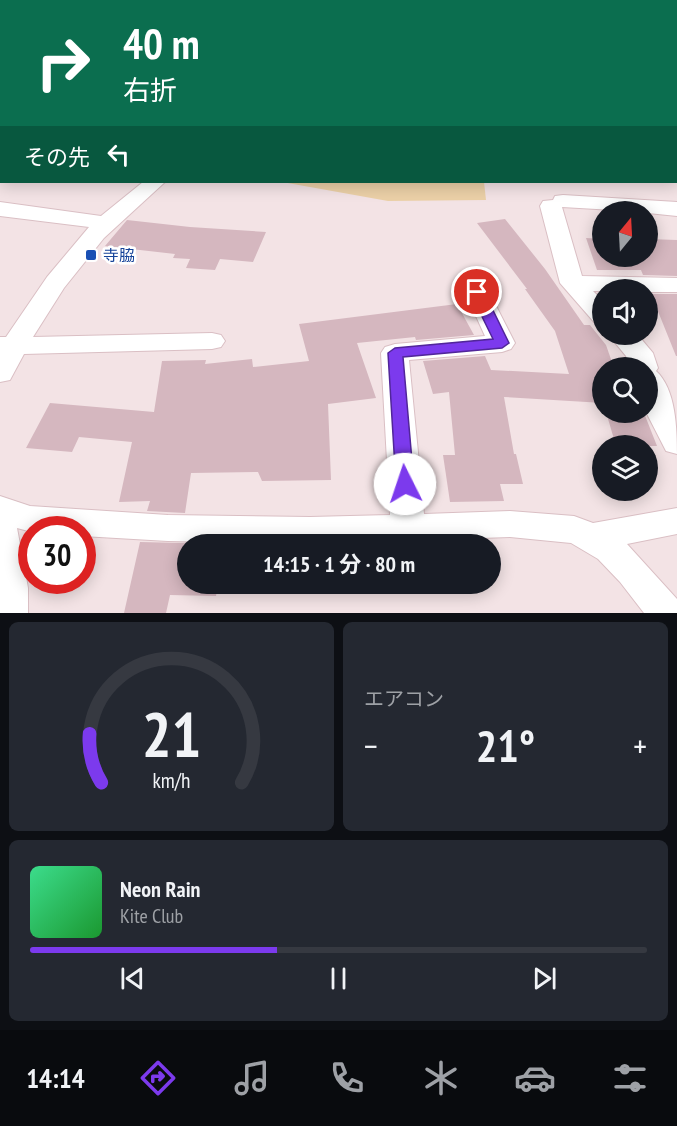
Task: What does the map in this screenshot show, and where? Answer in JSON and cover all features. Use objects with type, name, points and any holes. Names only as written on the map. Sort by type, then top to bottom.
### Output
[{"type":"street","points":[[0,373],[6,346],[55,283],[107,222],[154,183]]},
{"type":"street","points":[[592,304],[572,283],[557,203],[677,209]]},
{"type":"street","points":[[0,209],[107,222]]},
{"type":"street","points":[[572,283],[677,285]]},
{"type":"street","points":[[408,528],[395,353],[502,343],[477,292]]},
{"type":"street","points":[[6,346],[212,341]]},
{"type":"street","points":[[631,345],[640,357]]},
{"type":"street","points":[[658,396],[669,415],[677,443]]},
{"type":"street","points":[[0,509],[30,519],[168,528],[310,531],[510,524],[574,530],[592,537],[610,549],[633,572],[666,613]]},
{"type":"street","points":[[592,537],[677,521]]},
{"type":"street","points":[[0,528],[10,588],[10,613]]},
{"type":"shaded area","points":[[288,183],[484,183],[486,200],[388,201]]},
{"type":"building","points":[[505,219],[545,269],[584,325],[592,328],[592,345],[606,345],[610,357],[592,357],[592,402],[504,397],[514,454],[516,454],[523,484],[500,484],[504,501],[450,502],[443,455],[455,455],[449,392],[433,394],[423,361],[485,356],[491,370],[569,374],[555,331],[525,289],[527,289],[477,223]]},
{"type":"building","points":[[127,220],[266,232],[253,262],[220,259],[215,270],[186,268],[190,259],[173,258],[175,254],[105,246]]},
{"type":"building","points":[[586,238],[592,238],[592,255]]},
{"type":"building","points":[[658,239],[677,240],[677,276],[643,275],[641,270],[597,270],[596,267],[658,267]]},
{"type":"building","points":[[658,294],[677,294],[676,356],[658,311]]},
{"type":"building","points":[[457,304],[474,335],[416,340],[415,337],[357,343],[376,398],[328,404],[331,480],[262,481],[258,472],[191,473],[185,513],[147,511],[150,501],[119,502],[132,442],[79,437],[72,452],[26,448],[50,403],[154,412],[162,361],[206,360],[205,364],[252,359],[253,367],[309,361],[299,324]]},
{"type":"building","points":[[609,423],[648,423],[653,435],[613,435]]},
{"type":"building","points":[[140,542],[177,543],[177,594],[216,594],[216,596],[170,595],[166,613],[124,613]]},
{"type":"place","name":"寺脇","points":[[91,255]]},
{"type":"route","points":[[405,484],[395,353],[502,343],[477,292]]}]
